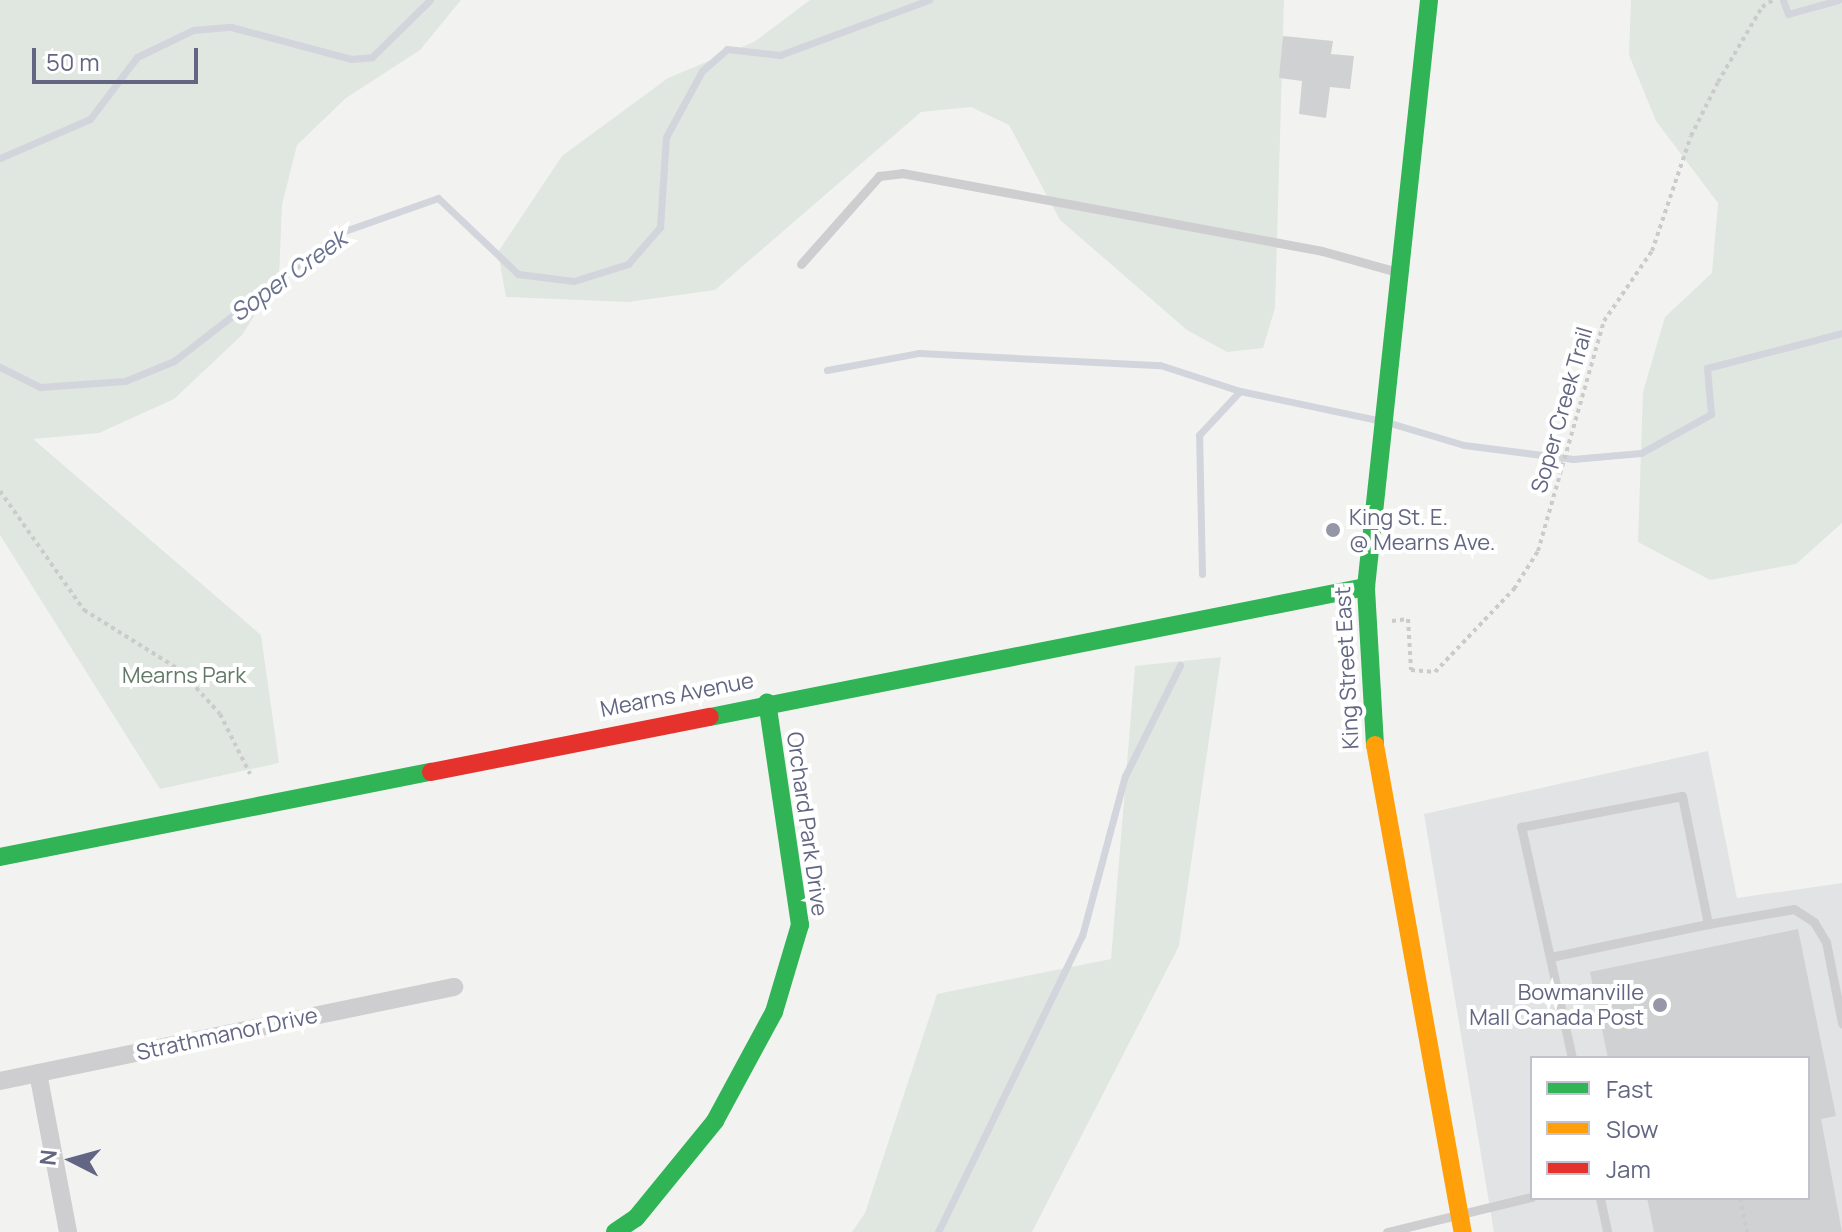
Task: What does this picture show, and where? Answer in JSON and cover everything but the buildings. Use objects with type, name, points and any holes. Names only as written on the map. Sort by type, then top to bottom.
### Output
[{"type":"street","name":"King Street East","points":[[1429,0],[1375,463],[1366,587],[1374,742],[1463,1232]]},
{"type":"street","name":"Mearns Avenue","points":[[0,857],[767,702],[1366,587]]},
{"type":"street","name":"Orchard Park Drive","points":[[615,1232],[636,1218],[715,1121],[774,1012],[800,925],[767,702]]},
{"type":"street","name":"Strathmanor Drive","points":[[0,1081],[454,987]]},
{"type":"street","points":[[38,1073],[68,1232]]},
{"type":"lane","points":[[801,264],[879,176],[902,173],[1322,251],[1398,272]]},
{"type":"lane","points":[[1572,1056],[1521,827],[1682,796],[1708,924]]},
{"type":"lane","points":[[1551,957],[1794,909],[1814,922],[1826,942],[1842,1023]]},
{"type":"lane","points":[[1387,1232],[1530,1197]]},
{"type":"lane","points":[[1600,1200],[1607,1232]]},
{"type":"path","name":"Soper Creek Trail","points":[[1369,624],[1408,619],[1411,670],[1435,672],[1514,589],[1538,551],[1604,321],[1652,251],[1691,136],[1718,82],[1762,7],[1773,0]]},
{"type":"path","points":[[0,491],[84,610],[180,670],[220,714],[250,774]]},
{"type":"path","points":[[1740,1200],[1747,1232]]},
{"type":"shaded area","points":[[1708,751],[1737,898],[1842,883],[1842,1232],[1494,1232],[1424,814]]},
{"type":"green space","name":"Mearns Park","points":[[0,0],[461,0],[420,50],[346,98],[297,145],[282,205],[279,277],[242,335],[174,399],[99,433],[33,439],[261,635],[279,763],[160,789],[0,535]]},
{"type":"green space","points":[[810,0],[1284,0],[1275,308],[1263,348],[1227,352],[1187,330],[1060,220],[1009,125],[971,107],[921,112],[715,290],[628,302],[506,297],[498,252],[562,156],[668,78],[754,42]]},
{"type":"green space","points":[[1631,0],[1842,0],[1842,523],[1796,564],[1710,580],[1638,542],[1643,392],[1665,317],[1712,273],[1718,203],[1656,121],[1629,55]]},
{"type":"green space","points":[[1221,657],[1179,946],[1032,1232],[852,1232],[865,1213],[937,994],[1111,959],[1135,666]]},
{"type":"waterway","name":"Soper Creek","points":[[0,158],[90,119],[137,57],[193,30],[231,27],[351,59],[372,57],[430,0]]},
{"type":"waterway","name":"Soper Creek","points":[[0,367],[40,387],[125,381],[174,361],[339,233],[438,198],[518,274],[574,281],[628,264],[660,227],[666,137],[702,71],[727,49],[780,55],[929,0]]},
{"type":"waterway","points":[[1783,0],[1788,14],[1838,0]]},
{"type":"waterway","points":[[1390,423],[1464,445],[1573,459],[1641,453],[1711,414],[1707,368],[1842,333]]},
{"type":"waterway","points":[[827,370],[919,353],[1160,365],[1240,391],[1378,420]]},
{"type":"waterway","points":[[1202,574],[1199,435],[1240,391]]},
{"type":"waterway","points":[[938,1232],[1082,936],[1125,776],[1180,665]]},
{"type":"traffic: fast","points":[[1375,745],[1366,587],[1429,0]]},
{"type":"traffic: fast","points":[[710,717],[1366,587]]},
{"type":"traffic: fast","points":[[615,1232],[636,1218],[715,1121],[774,1012],[800,925],[767,702]]},
{"type":"traffic: fast","points":[[0,857],[431,772]]},
{"type":"traffic: slow","points":[[1375,745],[1463,1232]]},
{"type":"traffic: jam","points":[[431,772],[710,717]]},
{"type":"place","name":"King St. E. @ Mearns Ave.","points":[[1333,530]]},
{"type":"place","name":"Bowmanville Mall Canada Post","points":[[1660,1005]]}]
